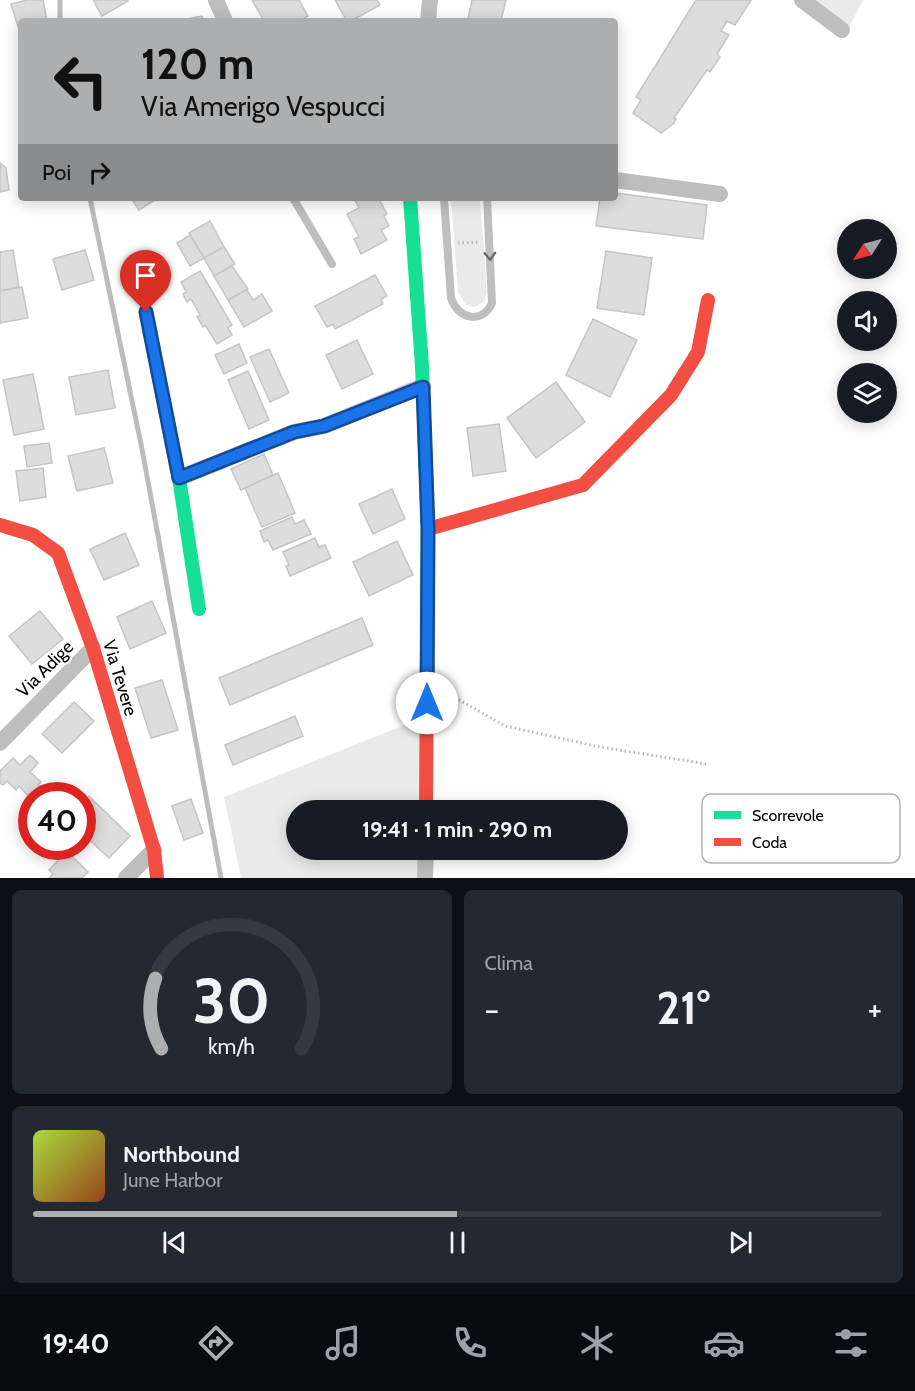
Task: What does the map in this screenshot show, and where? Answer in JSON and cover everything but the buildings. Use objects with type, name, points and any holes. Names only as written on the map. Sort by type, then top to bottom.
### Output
[{"type":"street","points":[[216,0],[224,18]]},
{"type":"street","points":[[428,18],[430,0]]},
{"type":"street","points":[[802,0],[842,30]]},
{"type":"street","points":[[618,180],[720,194]]},
{"type":"street","points":[[410,201],[423,387],[428,529],[426,800]]},
{"type":"street","points":[[428,529],[583,485],[671,395],[698,352],[708,300]]},
{"type":"street","points":[[146,312],[179,478],[200,609]]},
{"type":"street","points":[[179,478],[294,432],[324,426],[423,387]]},
{"type":"street","name":"Via Tevere","points":[[0,525],[33,535],[58,553],[93,648],[154,850],[157,878]]},
{"type":"street","name":"Via Adige","points":[[0,743],[93,648]]},
{"type":"street","points":[[126,878],[154,850]]},
{"type":"street","points":[[425,878],[426,860]]},
{"type":"lane","points":[[295,201],[332,264]]},
{"type":"lane","points":[[444,201],[453,305],[464,315],[476,318],[489,310],[492,303],[487,201]]},
{"type":"path","points":[[447,243],[489,241]]},
{"type":"path","points":[[427,682],[504,726],[600,747],[707,764]]},
{"type":"shaded area","points":[[814,0],[863,0],[849,27]]},
{"type":"shaded area","points":[[451,201],[480,201],[487,292],[484,301],[475,307],[466,305],[458,292]]},
{"type":"shaded area","points":[[430,715],[430,800],[286,800],[286,860],[429,860],[429,878],[241,878],[224,797]]},
{"type":"waterway","points":[[60,0],[60,18]]},
{"type":"waterway","points":[[91,201],[142,449],[221,878]]},
{"type":"traffic: fast","points":[[410,201],[422,366],[428,529],[427,647]]},
{"type":"traffic: fast","points":[[146,312],[179,478],[199,609]]},
{"type":"traffic: jam","points":[[428,529],[583,485],[671,395],[698,352],[708,300]]},
{"type":"traffic: jam","points":[[0,525],[33,535],[58,553],[93,648],[154,850],[157,878]]},
{"type":"traffic: jam","points":[[426,800],[427,647]]},
{"type":"route","points":[[146,312],[179,478],[294,432],[324,426],[423,387],[428,529],[427,703]]}]
